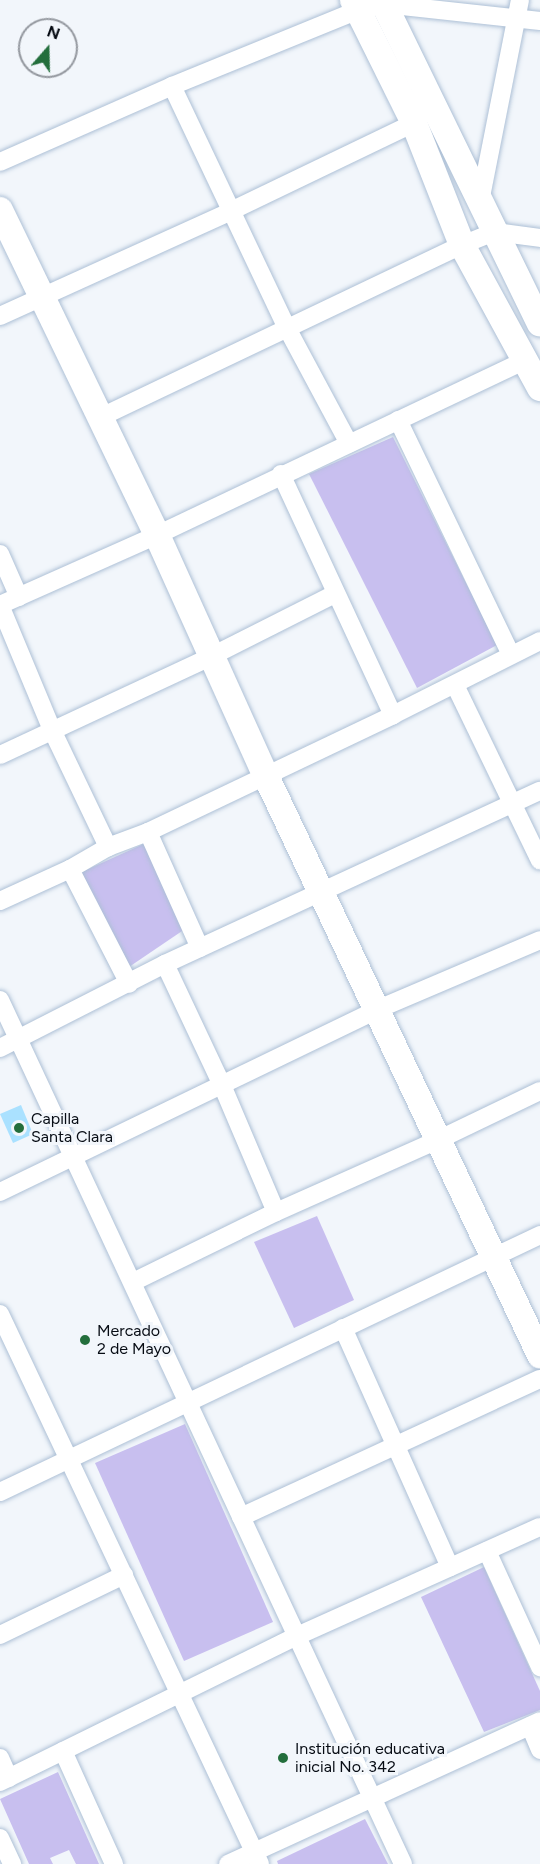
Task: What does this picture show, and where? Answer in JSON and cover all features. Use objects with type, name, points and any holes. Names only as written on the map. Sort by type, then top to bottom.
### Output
[{"type":"main road","points":[[383,2],[540,324]]},
{"type":"main road","points":[[355,5],[414,123],[462,245],[527,359],[540,388]]},
{"type":"main road","points":[[0,210],[157,535],[266,776],[540,1355]]},
{"type":"street","points":[[480,202],[520,0]]},
{"type":"street","points":[[0,162],[355,5],[383,2],[540,21]]},
{"type":"street","points":[[172,86],[288,330],[350,444]]},
{"type":"street","points":[[0,316],[231,211],[414,123]]},
{"type":"street","points":[[101,417],[288,330],[462,245],[495,232],[540,238]]},
{"type":"street","points":[[108,847],[52,730],[0,605],[157,535],[281,474],[350,444],[527,359]]},
{"type":"street","points":[[399,420],[510,653]]},
{"type":"street","points":[[281,474],[393,715]]},
{"type":"street","points":[[0,554],[19,597]]},
{"type":"street","points":[[0,755],[212,656],[335,594]]},
{"type":"street","points":[[0,901],[70,869],[108,847],[148,832],[456,685],[510,653],[540,640]]},
{"type":"street","points":[[456,685],[540,861]]},
{"type":"street","points":[[0,1048],[165,964],[540,791]]},
{"type":"street","points":[[148,832],[200,948]]},
{"type":"street","points":[[70,869],[129,984]]},
{"type":"street","points":[[0,1192],[376,1010],[540,940]]},
{"type":"street","points":[[165,964],[222,1085],[276,1212]]},
{"type":"street","points":[[0,1000],[403,1864]]},
{"type":"street","points":[[133,1282],[276,1212],[438,1140],[540,1091]]},
{"type":"street","points":[[0,1492],[540,1236]]},
{"type":"street","points":[[0,1314],[6,1341],[69,1460],[257,1858]]},
{"type":"street","points":[[343,1328],[450,1567]]},
{"type":"street","points":[[242,1517],[540,1379]]},
{"type":"street","points":[[0,1758],[5,1780],[297,1636],[540,1527]]},
{"type":"street","points":[[487,1551],[540,1667]]},
{"type":"street","points":[[0,1635],[124,1575]]},
{"type":"street","points":[[228,1864],[257,1858],[373,1798],[535,1723],[540,1750]]},
{"type":"street","points":[[63,1751],[114,1864]]},
{"type":"street","points":[[0,1838],[12,1864]]},
{"type":"shaded area","points":[[393,437],[497,645],[417,688],[309,474]]},
{"type":"shaded area","points":[[148,842],[188,927],[129,967],[75,875]]},
{"type":"shaded area","points":[[317,1216],[354,1300],[294,1328],[254,1242]]},
{"type":"shaded area","points":[[185,1424],[273,1622],[184,1661],[95,1463]]},
{"type":"shaded area","points":[[484,1567],[540,1691],[540,1710],[484,1732],[421,1597]]},
{"type":"shaded area","points":[[58,1772],[99,1864],[76,1864],[69,1850],[50,1858],[53,1864],[29,1864],[0,1799]]},
{"type":"shaded area","points":[[365,1819],[388,1864],[278,1864],[277,1861]]},
{"type":"building","name":"Capilla Santa Clara","points":[[21,1105],[33,1134],[13,1143],[0,1114]]},
{"type":"place","name":"Capilla Santa Clara","points":[[19,1128]]},
{"type":"place","name":"Mercado 2 de Mayo","points":[[85,1340]]},
{"type":"place","name":"Institución educativa inicial No. 342","points":[[283,1758]]}]
